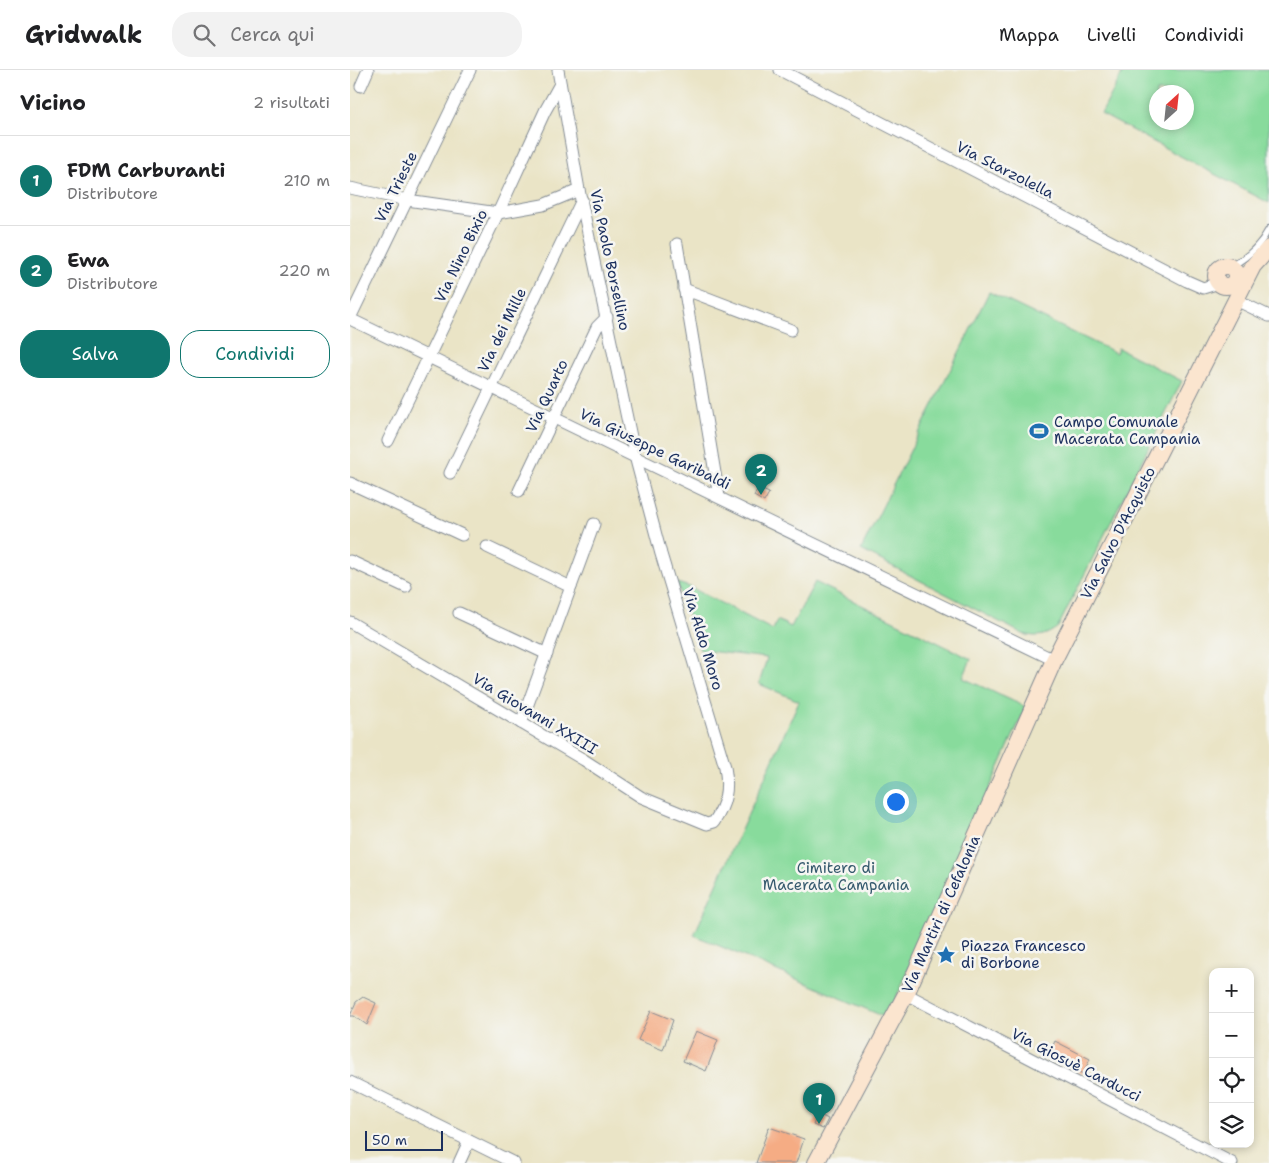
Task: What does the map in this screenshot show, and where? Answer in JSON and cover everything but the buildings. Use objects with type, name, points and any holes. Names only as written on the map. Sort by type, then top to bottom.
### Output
[{"type":"street","points":[[361,86],[368,70]]},
{"type":"street","name":"Via Trieste","points":[[350,318],[470,70]]},
{"type":"street","name":"Via Paolo Borsellino","points":[[558,70],[580,195],[607,317],[634,456]]},
{"type":"street","name":"Via Starzolella","points":[[780,70],[1187,281],[1204,288],[1230,282]]},
{"type":"street","name":"Via Nino Bixio","points":[[388,440],[430,356],[545,111],[560,84]]},
{"type":"street","points":[[350,188],[407,200],[498,213],[542,205],[580,195]]},
{"type":"street","name":"Via dei Mille","points":[[450,473],[580,195]]},
{"type":"street","points":[[677,244],[719,497]]},
{"type":"street","name":"Via Salvo D'Acquisto","points":[[1054,660],[1230,282],[1253,266],[1269,248]]},
{"type":"street","name":"Via Salvo D'Acquisto","points":[[1230,282],[1253,266]]},
{"type":"street","points":[[1230,282],[1269,316]]},
{"type":"street","points":[[684,289],[792,330]]},
{"type":"street","name":"Via Quarto","points":[[519,491],[597,327],[607,317]]},
{"type":"street","name":"Via Giuseppe Garibaldi","points":[[350,318],[1054,660]]},
{"type":"street","name":"Via Aldo Moro","points":[[634,456],[728,780],[728,794],[721,811],[714,822],[707,824]]},
{"type":"street","points":[[350,483],[462,535]]},
{"type":"street","points":[[522,723],[594,524]]},
{"type":"street","points":[[487,548],[571,587]]},
{"type":"street","points":[[350,561],[406,587]]},
{"type":"street","points":[[459,613],[547,654]]},
{"type":"street","name":"Via Giovanni XXIII","points":[[350,622],[522,723],[641,797],[707,824]]},
{"type":"street","name":"Via Martiri di Cefalonia","points":[[816,1163],[906,994],[1054,660]]},
{"type":"street","name":"Via Giosuè Carducci","points":[[906,994],[1232,1163]]},
{"type":"street","points":[[350,1082],[514,1163]]},
{"type":"street","points":[[459,1163],[470,1141]]},
{"type":"lane","name":"Via Salvo D'Acquisto","points":[[1230,282],[1246,257],[1264,238],[1269,229]]},
{"type":"green space","points":[[1124,70],[1269,70],[1269,203],[1101,114]]},
{"type":"green space","name":"Campo Comunale Macerata Campania","points":[[989,292],[1116,353],[1118,348],[1182,381],[1058,627],[1042,635],[1023,634],[861,550]]},
{"type":"green space","name":"Cimitero di Macerata Campania","points":[[815,582],[971,659],[963,678],[1026,707],[887,1018],[694,935],[799,701],[759,684],[767,658],[700,650],[677,583],[690,587],[773,630],[777,620],[791,627]]},
{"type":"place","name":"Campo Comunale Macerata Campania","points":[[1039,431]]},
{"type":"place","name":"Ewa","points":[[761,495]]},
{"type":"place","name":"Piazza Francesco di Borbone","points":[[946,955]]},
{"type":"place","name":"FDM Carburanti","points":[[819,1124]]}]
